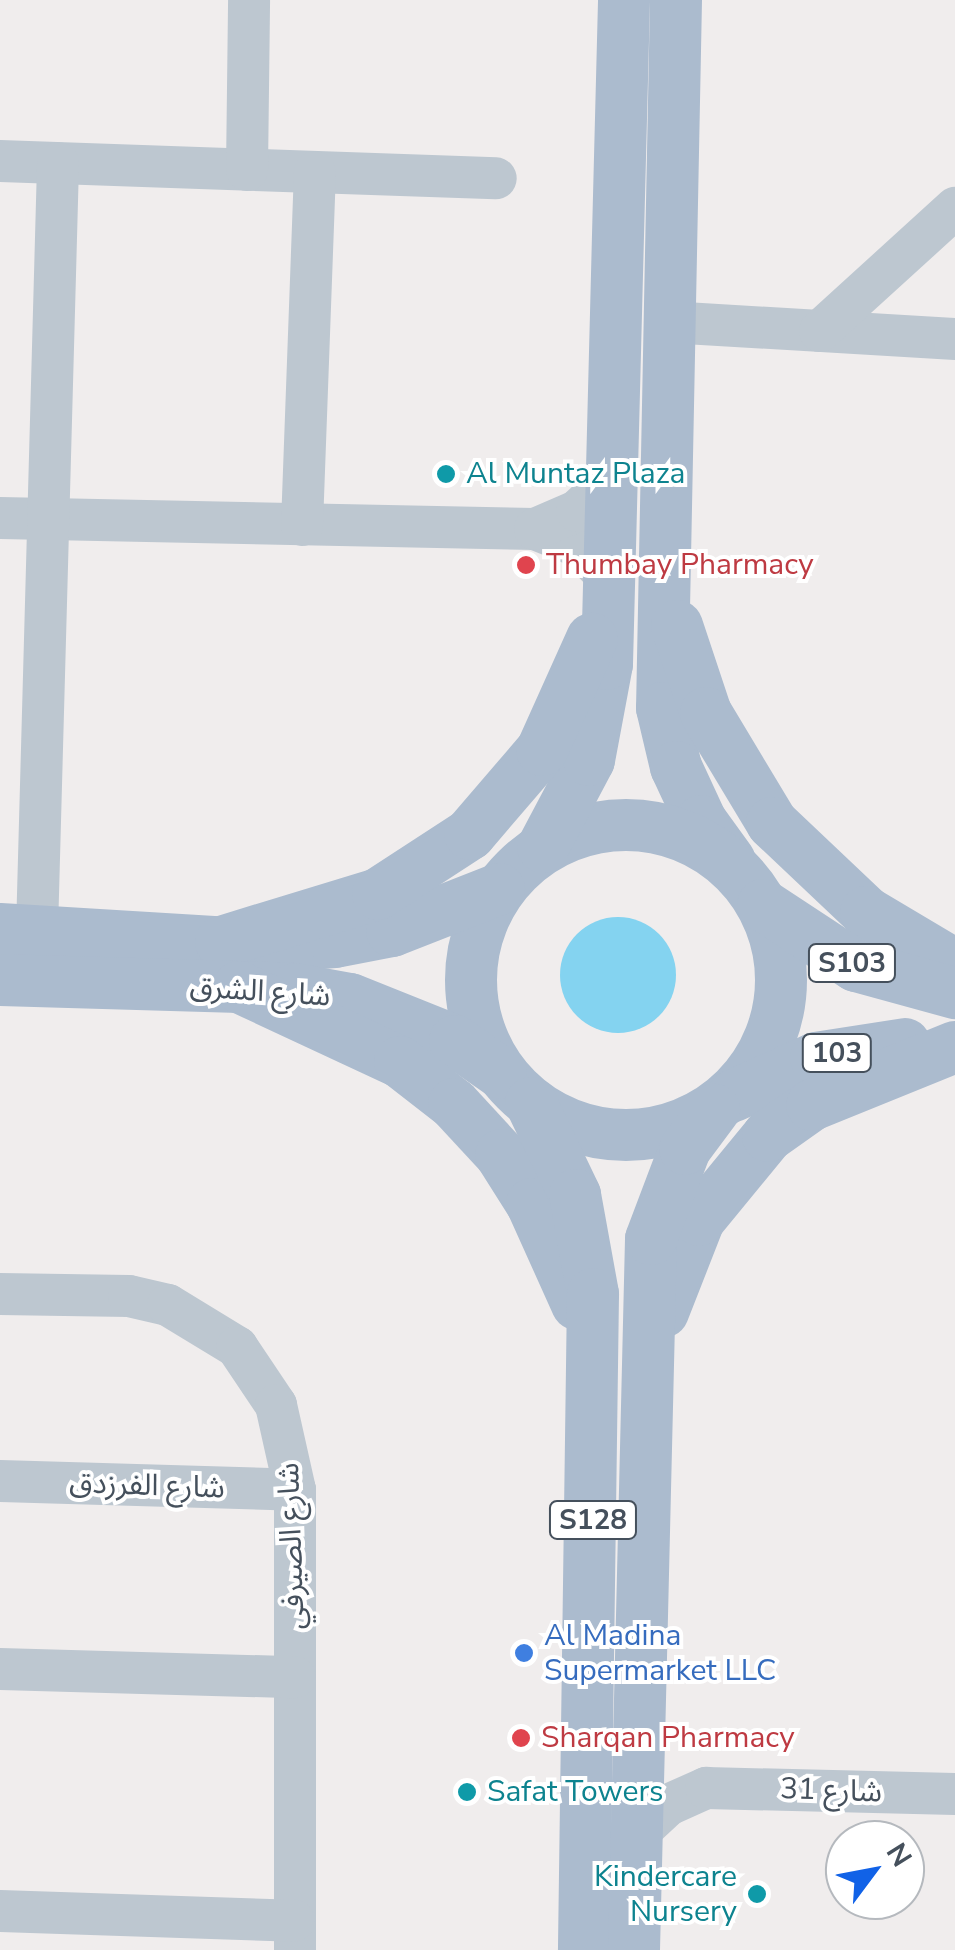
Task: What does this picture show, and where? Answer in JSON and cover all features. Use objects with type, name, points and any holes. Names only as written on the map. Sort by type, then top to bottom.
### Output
[{"type":"main road","points":[[676,0],[662,708],[676,766],[701,821],[750,888],[778,944],[777,1016],[756,1068],[721,1105],[679,1128],[622,1135],[564,1123],[516,1088],[482,1039],[471,962],[499,889],[544,847],[582,830],[623,823],[665,828],[704,844],[750,888]]},
{"type":"main road","points":[[544,847],[589,760],[602,712],[612,478],[621,4]]},
{"type":"main road","points":[[662,583],[706,713],[772,823],[866,912],[955,965]]},
{"type":"main road","points":[[230,965],[378,894],[470,834],[542,750],[608,589]]},
{"type":"main road","name":"S103","points":[[750,888],[856,966],[955,994]]},
{"type":"main road","name":"شارع الشرق","points":[[0,980],[230,965],[278,946],[373,935],[447,913],[499,889]]},
{"type":"main road","name":"شارع الشرق","points":[[18,930],[230,965],[295,990],[386,1011],[455,1041],[516,1088]]},
{"type":"main road","points":[[230,965],[400,1062],[454,1104],[501,1155],[532,1204],[597,1352]]},
{"type":"main road","name":"103","points":[[721,1105],[816,1058],[864,1046],[955,1046]]},
{"type":"main road","points":[[648,1361],[699,1220],[730,1175],[812,1105],[955,1046]]},
{"type":"main road","name":"S128","points":[[516,1088],[575,1194],[588,1243],[597,1352],[584,1950]]},
{"type":"main road","name":"S128","points":[[634,1950],[651,1239],[685,1148],[721,1105]]},
{"type":"street","points":[[247,170],[250,0]]},
{"type":"street","points":[[0,161],[496,178]]},
{"type":"street","points":[[18,930],[48,519],[58,163]]},
{"type":"street","points":[[302,524],[316,172]]},
{"type":"street","points":[[820,330],[955,208]]},
{"type":"street","points":[[668,322],[955,338]]},
{"type":"street","points":[[535,529],[577,512],[612,478]]},
{"type":"street","points":[[0,518],[535,529],[577,546],[608,589]]},
{"type":"street","name":"شارع الصيرفي","points":[[0,1294],[129,1296],[205,1323],[263,1378],[286,1432],[295,1490],[294,1936]]},
{"type":"street","name":"شارع الفرزدق","points":[[0,1480],[295,1490]]},
{"type":"street","points":[[0,1670],[295,1678]]},
{"type":"street","points":[[639,1732],[668,1765],[706,1788]]},
{"type":"street","name":"شارع 31","points":[[637,1834],[668,1805],[706,1788],[955,1794]]},
{"type":"street","points":[[0,1911],[294,1936]]},
{"type":"water","points":[[618,917],[640,922],[659,934],[671,953],[676,975],[671,997],[659,1016],[640,1028],[618,1033],[596,1028],[577,1016],[565,997],[560,975],[565,953],[577,934],[596,922]]},
{"type":"place","name":"Al Muntaz Plaza","points":[[446,474]]},
{"type":"place","name":"Thumbay Pharmacy","points":[[526,565]]},
{"type":"place","name":"Al Madina Supermarket LLC","points":[[524,1653]]},
{"type":"place","name":"Sharqan Pharmacy","points":[[521,1738]]},
{"type":"place","name":"Safat Towers","points":[[467,1792]]},
{"type":"place","name":"Kindercare Nursery","points":[[757,1894]]}]
